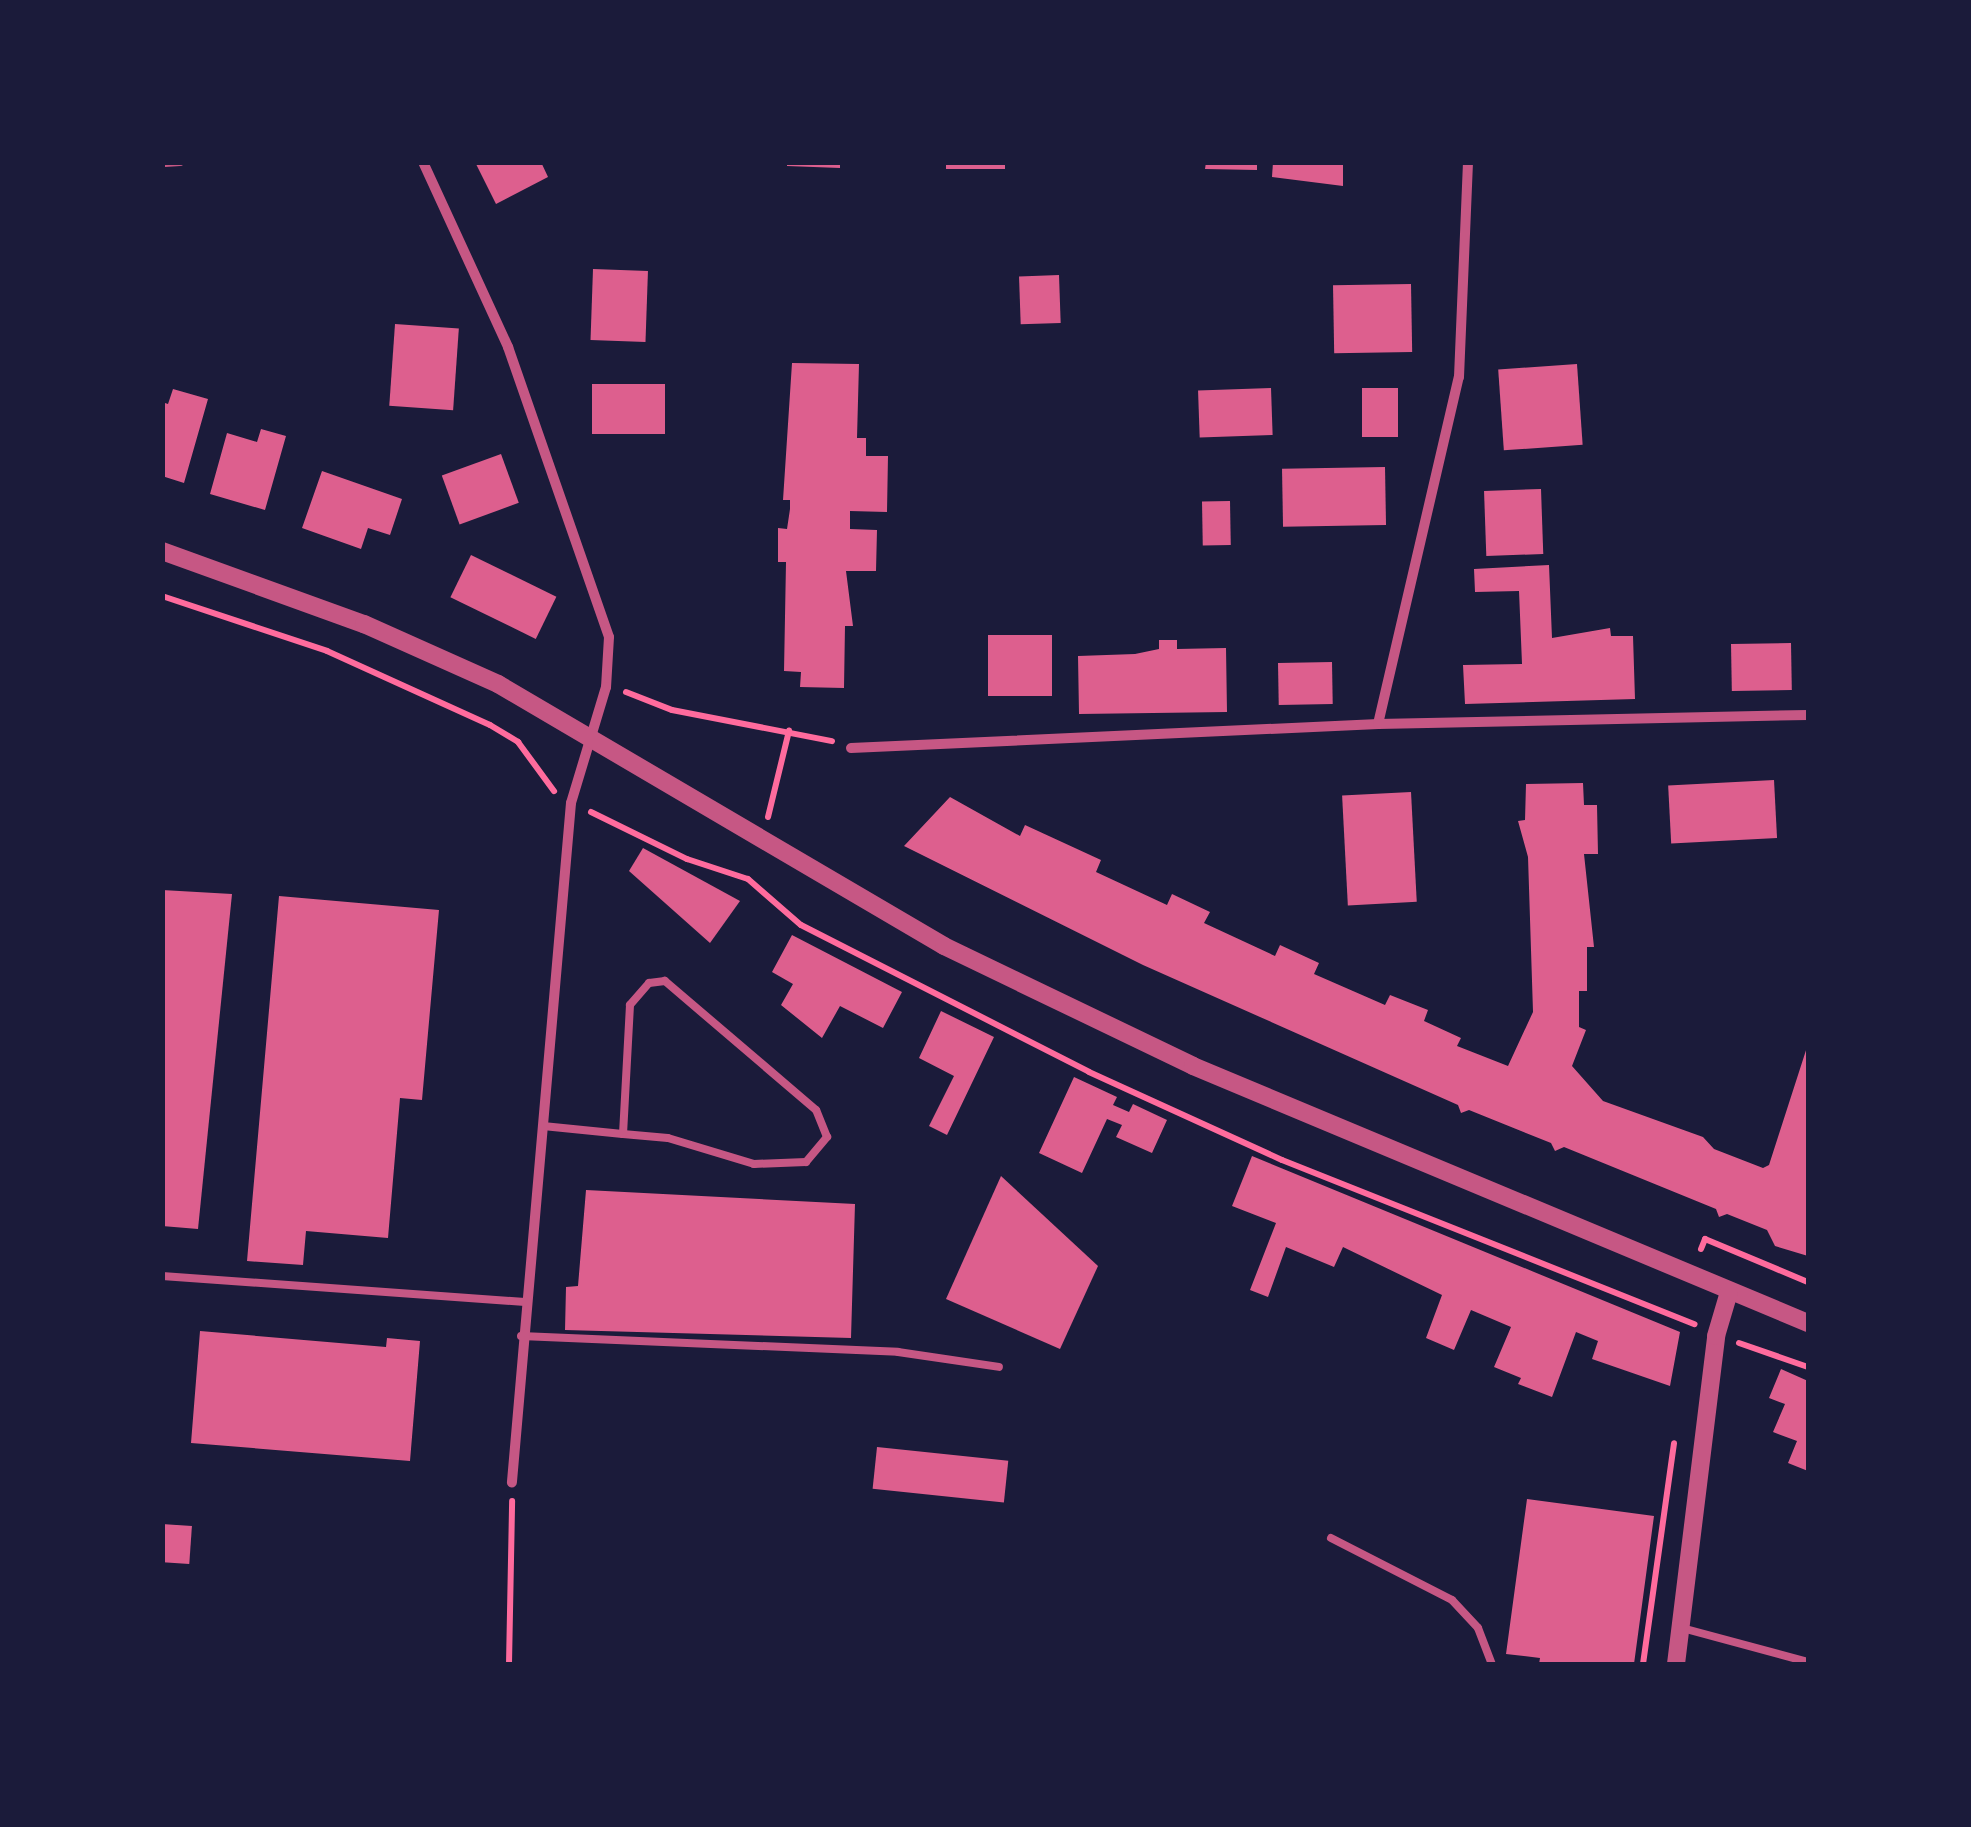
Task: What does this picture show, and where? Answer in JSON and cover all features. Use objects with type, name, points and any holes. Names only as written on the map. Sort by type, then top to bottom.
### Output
[{"type":"street","points":[[423,162],[508,347],[609,637],[606,687],[571,803],[512,1482]]},
{"type":"street","points":[[1378,724],[1458,377],[1468,162]]},
{"type":"street","points":[[162,551],[422,648],[594,736],[944,946],[1193,1066],[1808,1323]]},
{"type":"street","points":[[851,748],[1378,724],[1808,716]]},
{"type":"street","points":[[1676,1664],[1716,1336],[1729,1292]]},
{"type":"lane","points":[[166,163],[180,162]]},
{"type":"lane","points":[[544,1126],[623,1134],[668,1138],[754,1164],[806,1162],[828,1137],[816,1110],[665,982],[648,983],[630,1005],[623,1134]]},
{"type":"lane","points":[[162,1276],[525,1302]]},
{"type":"lane","points":[[522,1336],[898,1352],[999,1367]]},
{"type":"lane","points":[[1331,1538],[1452,1600],[1478,1628],[1492,1664]]},
{"type":"lane","points":[[1680,1628],[1808,1662]]},
{"type":"path","points":[[162,596],[327,652],[490,725],[518,742],[547,787],[571,803],[687,859],[748,879],[801,925],[1089,1072],[1282,1160],[1716,1336],[1808,1367]]},
{"type":"path","points":[[606,687],[672,710],[789,731],[851,748]]},
{"type":"path","points":[[760,834],[789,731]]},
{"type":"path","points":[[508,1664],[512,1482]]},
{"type":"building","points":[[475,162],[541,162],[548,177],[496,204]]},
{"type":"building","points":[[787,162],[840,162],[840,168],[787,166]]},
{"type":"building","points":[[946,162],[1005,162],[1005,169],[946,169]]},
{"type":"building","points":[[1206,162],[1257,162],[1257,170],[1205,169]]},
{"type":"building","points":[[1273,162],[1343,162],[1343,186],[1272,177]]},
{"type":"building","points":[[593,269],[648,271],[645,342],[591,340]]},
{"type":"building","points":[[1059,275],[1061,323],[1021,324],[1019,276]]},
{"type":"building","points":[[1411,284],[1412,352],[1334,353],[1333,285]]},
{"type":"building","points":[[395,324],[459,328],[453,410],[389,406]]},
{"type":"building","points":[[792,363],[859,364],[857,438],[866,438],[866,456],[888,456],[887,512],[850,511],[850,529],[877,530],[876,571],[846,571],[853,626],[845,626],[844,688],[800,687],[801,672],[784,671],[786,562],[778,562],[778,528],[787,529],[790,509],[790,500],[783,500]]},
{"type":"building","points":[[1577,364],[1583,445],[1504,450],[1498,370]]},
{"type":"building","points":[[592,384],[665,384],[665,434],[592,434]]},
{"type":"building","points":[[1271,388],[1273,435],[1200,438],[1198,391]]},
{"type":"building","points":[[1362,388],[1398,388],[1398,437],[1362,437]]},
{"type":"building","points":[[173,389],[208,399],[184,483],[162,476],[162,402],[168,404]]},
{"type":"building","points":[[261,429],[286,436],[265,510],[210,494],[227,433],[257,442]]},
{"type":"building","points":[[501,454],[519,503],[460,524],[442,476]]},
{"type":"building","points":[[1385,467],[1386,525],[1283,527],[1282,469]]},
{"type":"building","points":[[322,471],[402,499],[390,535],[368,528],[361,549],[302,528]]},
{"type":"building","points":[[1541,489],[1543,554],[1486,556],[1484,491]]},
{"type":"building","points":[[1202,501],[1230,501],[1231,545],[1203,545]]},
{"type":"building","points":[[471,555],[556,597],[536,639],[450,597]]},
{"type":"building","points":[[1549,565],[1552,638],[1610,628],[1611,636],[1633,636],[1635,699],[1465,704],[1463,665],[1522,664],[1519,591],[1475,592],[1474,569]]},
{"type":"building","points":[[988,635],[1052,635],[1052,696],[988,696]]},
{"type":"building","points":[[1159,640],[1177,640],[1177,649],[1226,648],[1227,712],[1079,714],[1078,656],[1135,654],[1159,649]]},
{"type":"building","points":[[1791,643],[1792,690],[1732,691],[1731,644]]},
{"type":"building","points":[[1332,662],[1333,704],[1279,705],[1278,663]]},
{"type":"building","points":[[1774,780],[1777,838],[1671,843],[1668,786]]},
{"type":"building","points":[[1583,783],[1584,805],[1597,805],[1598,854],[1584,854],[1594,947],[1587,947],[1587,991],[1579,991],[1579,1027],[1586,1030],[1572,1066],[1603,1101],[1703,1137],[1714,1149],[1763,1168],[1769,1165],[1808,1044],[1808,1256],[1775,1246],[1767,1230],[1727,1214],[1719,1217],[1716,1209],[1564,1147],[1555,1151],[1551,1143],[1469,1110],[1461,1113],[1458,1105],[1143,965],[904,846],[950,797],[1020,836],[1025,825],[1101,860],[1096,872],[1167,905],[1172,894],[1210,912],[1204,923],[1275,956],[1280,945],[1319,963],[1314,974],[1385,1005],[1390,995],[1428,1010],[1424,1021],[1461,1038],[1457,1046],[1508,1066],[1533,1012],[1528,857],[1518,821],[1525,820],[1526,784]]},
{"type":"building","points":[[1411,792],[1417,902],[1348,905],[1342,796]]},
{"type":"building","points":[[643,848],[740,901],[710,943],[629,871]]},
{"type":"building","points":[[162,890],[232,894],[198,1229],[162,1226]]},
{"type":"building","points":[[279,896],[439,910],[422,1100],[400,1098],[388,1238],[306,1231],[303,1265],[247,1261]]},
{"type":"building","points":[[792,935],[902,992],[883,1028],[840,1006],[822,1038],[781,1005],[793,984],[772,972]]},
{"type":"building","points":[[941,1011],[994,1037],[947,1135],[929,1126],[954,1076],[919,1058]]},
{"type":"building","points":[[1074,1077],[1117,1097],[1113,1105],[1129,1112],[1133,1104],[1167,1120],[1152,1153],[1116,1137],[1122,1125],[1107,1119],[1082,1173],[1039,1153]]},
{"type":"building","points":[[1252,1156],[1680,1332],[1670,1386],[1592,1359],[1598,1341],[1576,1332],[1552,1397],[1518,1384],[1521,1378],[1494,1367],[1511,1327],[1471,1310],[1454,1350],[1426,1338],[1442,1295],[1343,1247],[1334,1267],[1286,1247],[1268,1297],[1250,1290],[1276,1223],[1232,1206]]},
{"type":"building","points":[[1001,1176],[1098,1266],[1060,1349],[946,1299]]},
{"type":"building","points":[[586,1190],[855,1204],[851,1338],[565,1330],[566,1287],[578,1286]]},
{"type":"building","points":[[200,1331],[386,1347],[387,1338],[420,1341],[410,1461],[191,1443]]},
{"type":"building","points":[[1781,1369],[1808,1381],[1808,1471],[1788,1463],[1797,1441],[1773,1432],[1785,1404],[1769,1398]]},
{"type":"building","points":[[877,1447],[1008,1461],[1004,1503],[873,1489]]},
{"type":"building","points":[[1527,1499],[1654,1516],[1634,1664],[1539,1664],[1540,1658],[1506,1654]]},
{"type":"building","points":[[162,1524],[192,1526],[189,1564],[162,1562]]}]
